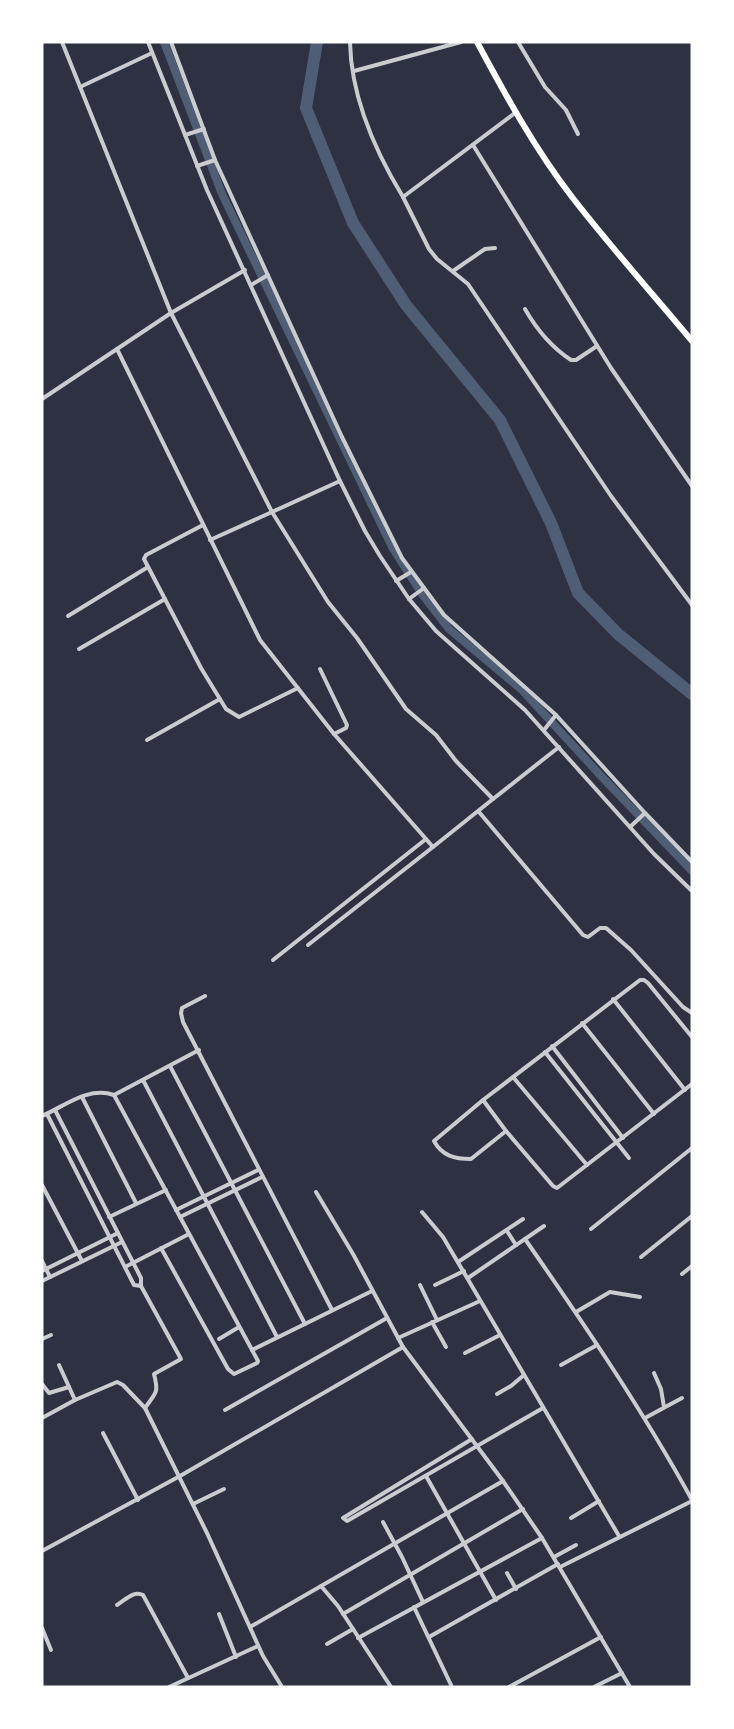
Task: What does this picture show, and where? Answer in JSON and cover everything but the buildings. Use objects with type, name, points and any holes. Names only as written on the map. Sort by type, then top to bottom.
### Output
[{"type":"main road","points":[[477,42],[515,113],[573,198],[692,341]]},
{"type":"street","points":[[62,42],[171,313],[272,512],[328,602],[357,638],[406,709],[436,735],[456,761],[494,799]]},
{"type":"street","points":[[148,42],[187,134],[211,199],[244,270],[254,283],[340,481],[365,531],[398,581],[436,631],[544,730],[654,854],[692,891]]},
{"type":"street","points":[[171,42],[214,160],[389,534],[410,572],[449,620],[556,716],[644,814],[692,862]]},
{"type":"street","points":[[350,42],[354,71],[368,128],[379,154],[429,249],[468,284],[611,496],[692,605]]},
{"type":"street","points":[[354,71],[461,42]]},
{"type":"street","points":[[518,42],[546,87],[566,110],[578,134]]},
{"type":"street","points":[[80,87],[152,53]]},
{"type":"street","points":[[403,197],[515,113]]},
{"type":"street","points":[[187,134],[203,129]]},
{"type":"street","points":[[473,145],[597,346],[692,486]]},
{"type":"street","points":[[199,165],[214,160]]},
{"type":"street","points":[[453,271],[485,249],[495,248]]},
{"type":"street","points":[[42,399],[171,313],[244,270]]},
{"type":"street","points":[[254,283],[267,276]]},
{"type":"street","points":[[525,309],[535,327],[571,360],[576,360],[597,346]]},
{"type":"street","points":[[117,349],[200,526],[210,540],[260,640],[296,689],[433,847]]},
{"type":"street","points":[[210,540],[340,481]]},
{"type":"street","points":[[200,526],[144,556],[201,668],[229,712],[240,717],[296,689]]},
{"type":"street","points":[[68,616],[148,567]]},
{"type":"street","points":[[398,581],[410,572]]},
{"type":"street","points":[[411,597],[423,589]]},
{"type":"street","points":[[79,649],[165,599]]},
{"type":"street","points":[[320,669],[347,725],[346,728],[334,734]]},
{"type":"street","points":[[147,740],[220,699]]},
{"type":"street","points":[[544,730],[556,716]]},
{"type":"street","points":[[308,945],[559,747]]},
{"type":"street","points":[[479,812],[583,935],[587,937],[600,928],[606,928],[631,950],[683,1007],[692,1013]]},
{"type":"street","points":[[630,827],[644,814]]},
{"type":"street","points":[[273,960],[426,839]]},
{"type":"street","points":[[506,1131],[471,1160],[450,1157],[434,1143],[435,1139],[483,1100],[637,982],[644,980],[692,1037]]},
{"type":"street","points":[[205,996],[181,1010],[183,1022],[332,1310]]},
{"type":"street","points":[[613,999],[685,1090]]},
{"type":"street","points":[[582,1023],[654,1114]]},
{"type":"street","points":[[552,1046],[623,1138]]},
{"type":"street","points":[[114,1095],[199,1050]]},
{"type":"street","points":[[545,1052],[629,1158]]},
{"type":"street","points":[[170,1066],[305,1324]]},
{"type":"street","points":[[513,1077],[587,1165]]},
{"type":"street","points":[[143,1080],[277,1336]]},
{"type":"street","points":[[483,1100],[506,1131],[556,1187],[692,1084]]},
{"type":"street","points":[[42,1116],[97,1092],[105,1091],[114,1095],[257,1363],[232,1374],[161,1248]]},
{"type":"street","points":[[82,1097],[136,1203]]},
{"type":"street","points":[[55,1110],[141,1278],[141,1286],[181,1359],[154,1374],[158,1384],[157,1391],[145,1408]]},
{"type":"street","points":[[47,1114],[134,1285],[141,1286]]},
{"type":"street","points":[[591,1229],[692,1148]]},
{"type":"street","points":[[176,1210],[258,1170]]},
{"type":"street","points":[[180,1217],[262,1177]]},
{"type":"street","points":[[42,1185],[82,1261]]},
{"type":"street","points":[[109,1217],[166,1190]]},
{"type":"street","points":[[316,1192],[353,1254],[403,1347],[523,1509],[554,1557],[630,1687]]},
{"type":"street","points":[[422,1212],[438,1230],[468,1278],[619,1536]]},
{"type":"street","points":[[641,1257],[692,1216]]},
{"type":"street","points":[[458,1262],[523,1219]]},
{"type":"street","points":[[468,1278],[544,1226]]},
{"type":"street","points":[[507,1231],[516,1245]]},
{"type":"street","points":[[44,1270],[118,1233]]},
{"type":"street","points":[[125,1267],[189,1234]]},
{"type":"street","points":[[429,1637],[559,1566],[692,1500],[645,1418],[525,1239]]},
{"type":"street","points":[[42,1281],[122,1242]]},
{"type":"street","points":[[42,1261],[44,1270],[50,1277]]},
{"type":"street","points":[[682,1274],[692,1266]]},
{"type":"street","points":[[435,1285],[464,1272]]},
{"type":"street","points":[[420,1285],[446,1347]]},
{"type":"street","points":[[252,1350],[372,1291]]},
{"type":"street","points":[[576,1312],[610,1292],[640,1297]]},
{"type":"street","points":[[398,1338],[480,1301]]},
{"type":"street","points":[[225,1410],[387,1318]]},
{"type":"street","points":[[219,1339],[239,1327]]},
{"type":"street","points":[[42,1339],[51,1335]]},
{"type":"street","points":[[465,1353],[500,1335]]},
{"type":"street","points":[[561,1365],[597,1345]]},
{"type":"street","points":[[42,1551],[138,1500],[403,1347]]},
{"type":"street","points":[[59,1365],[75,1400]]},
{"type":"street","points":[[654,1373],[661,1389],[664,1407]]},
{"type":"street","points":[[497,1394],[524,1375]]},
{"type":"street","points":[[42,1418],[75,1400],[117,1382],[123,1385],[145,1408],[180,1476],[258,1646],[281,1687]]},
{"type":"street","points":[[42,1384],[49,1394],[69,1387]]},
{"type":"street","points":[[645,1418],[682,1398]]},
{"type":"street","points":[[472,1439],[343,1518],[347,1521],[543,1408]]},
{"type":"street","points":[[103,1433],[138,1500]]},
{"type":"street","points":[[426,1476],[496,1600]]},
{"type":"street","points":[[406,1479],[410,1485]]},
{"type":"street","points":[[250,1627],[503,1481]]},
{"type":"street","points":[[193,1504],[224,1489]]},
{"type":"street","points":[[571,1518],[599,1501]]},
{"type":"street","points":[[343,1614],[523,1509]]},
{"type":"street","points":[[383,1522],[423,1602]]},
{"type":"street","points":[[358,1638],[542,1538]]},
{"type":"street","points":[[554,1557],[576,1545]]},
{"type":"street","points":[[507,1573],[516,1589]]},
{"type":"street","points":[[321,1586],[343,1614],[390,1687]]},
{"type":"street","points":[[117,1605],[133,1594],[143,1595],[188,1678]]},
{"type":"street","points":[[414,1607],[452,1687]]},
{"type":"street","points":[[219,1614],[236,1656]]},
{"type":"street","points":[[42,1628],[51,1650]]},
{"type":"street","points":[[327,1644],[353,1629]]},
{"type":"street","points":[[509,1687],[601,1637]]},
{"type":"street","points":[[169,1687],[258,1646]]},
{"type":"street","points":[[594,1687],[622,1673]]},
{"type":"waterway","points":[[164,42],[222,194],[392,547],[422,594],[449,629],[522,690],[692,871]]},
{"type":"waterway","points":[[317,42],[306,108],[353,223],[406,305],[500,420],[551,523],[578,593],[618,634],[692,694]]}]
